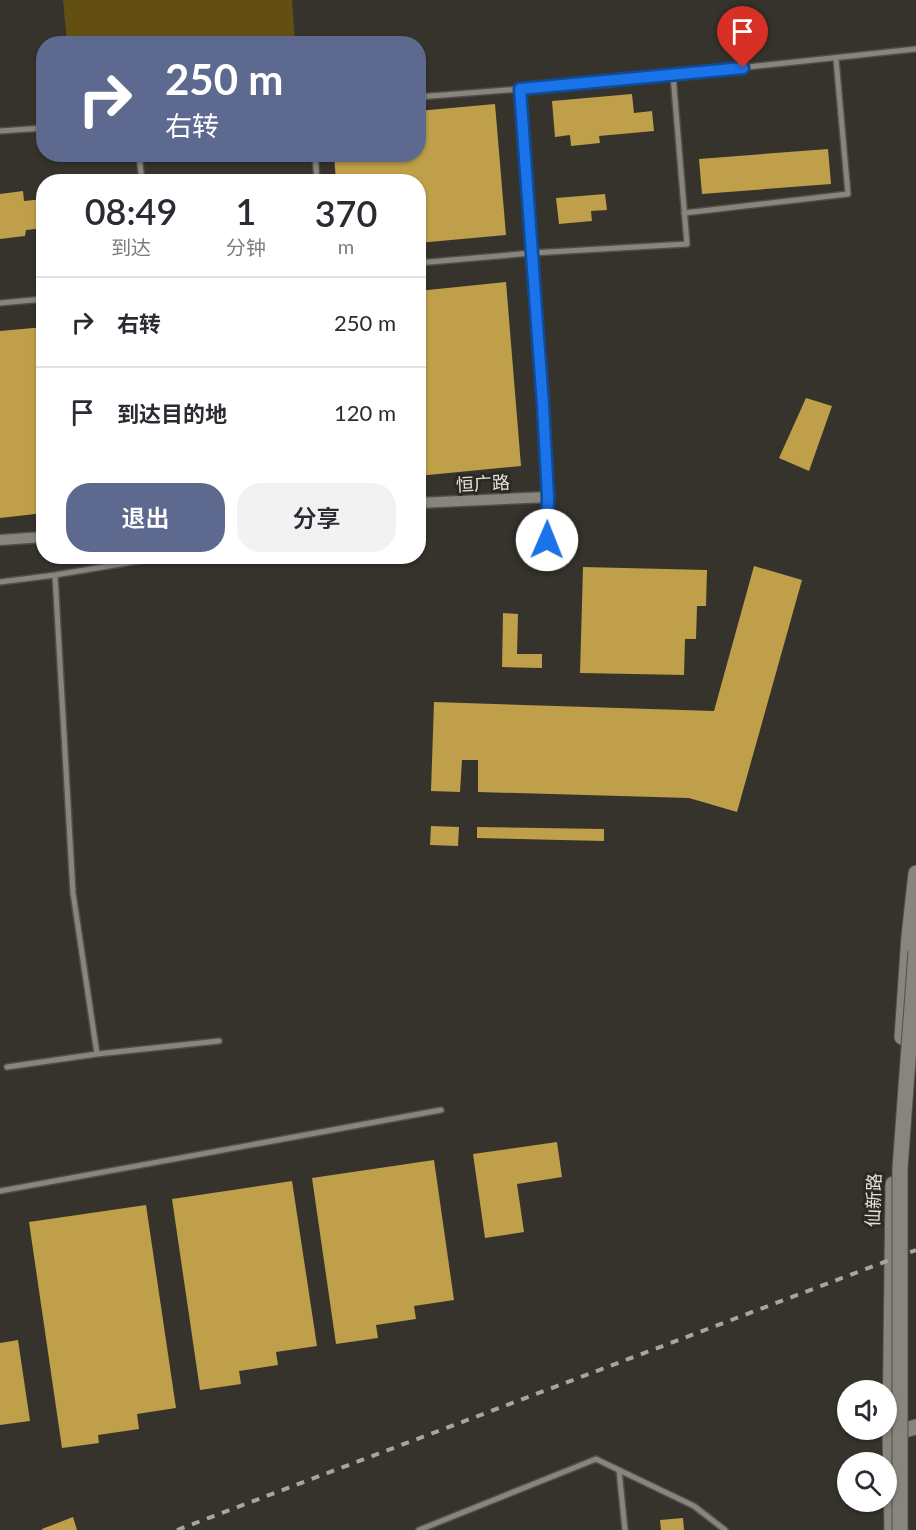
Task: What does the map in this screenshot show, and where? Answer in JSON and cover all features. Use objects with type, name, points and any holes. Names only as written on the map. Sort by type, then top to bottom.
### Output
[{"type":"main road","name":"仙新路","points":[[891,1380],[893,1190],[909,936],[916,873]]},
{"type":"main road","name":"仙新路","points":[[900,1530],[900,1168],[916,952]]},
{"type":"main road","points":[[897,1432],[916,1427]]},
{"type":"main road","name":"仙新路","points":[[891,1440],[892,1530]]},
{"type":"street","name":"恒广路","points":[[426,503],[548,497]]},
{"type":"street","points":[[0,540],[36,538]]},
{"type":"lane","points":[[426,96],[673,75],[916,49]]},
{"type":"lane","points":[[684,213],[848,194],[836,59]]},
{"type":"lane","points":[[426,262],[532,253],[687,244],[673,75]]},
{"type":"lane","points":[[520,89],[548,497],[547,540]]},
{"type":"lane","points":[[0,131],[36,129]]},
{"type":"lane","points":[[0,303],[36,300]]},
{"type":"lane","points":[[0,582],[120,564]]},
{"type":"lane","points":[[55,575],[73,893],[97,1054]]},
{"type":"lane","points":[[7,1067],[97,1054],[219,1041]]},
{"type":"lane","points":[[0,1191],[441,1110]]},
{"type":"lane","points":[[419,1530],[596,1459],[694,1506],[725,1530]]},
{"type":"lane","points":[[619,1470],[625,1530]]},
{"type":"shaded area","points":[[63,0],[292,0],[295,36],[66,36]]},
{"type":"building","points":[[632,94],[634,113],[652,111],[654,131],[599,136],[600,143],[571,146],[570,135],[555,137],[552,101]]},
{"type":"building","points":[[495,104],[506,235],[426,242],[426,174],[335,174],[335,162],[426,162],[426,110]]},
{"type":"building","points":[[828,149],[831,184],[702,194],[699,159]]},
{"type":"building","points":[[23,191],[24,201],[36,200],[36,229],[26,230],[25,236],[0,239],[0,194]]},
{"type":"building","points":[[605,194],[607,210],[591,211],[592,221],[559,224],[556,198]]},
{"type":"building","points":[[506,282],[521,466],[426,475],[426,290]]},
{"type":"building","points":[[36,328],[36,514],[0,518],[0,331]]},
{"type":"building","points":[[806,398],[832,406],[809,471],[779,458]]},
{"type":"building","points":[[754,566],[802,580],[737,812],[689,798],[478,792],[478,760],[462,760],[460,792],[431,791],[434,702],[714,711]]},
{"type":"building","points":[[583,567],[707,570],[706,606],[697,606],[696,639],[685,639],[684,675],[580,673]]},
{"type":"building","points":[[503,613],[518,614],[517,654],[542,654],[542,668],[502,667]]},
{"type":"building","points":[[431,826],[459,827],[458,846],[430,845]]},
{"type":"building","points":[[477,827],[604,829],[604,841],[477,838]]},
{"type":"building","points":[[557,1142],[562,1177],[517,1184],[524,1232],[485,1238],[473,1154]]},
{"type":"building","points":[[434,1160],[454,1300],[414,1306],[416,1319],[376,1325],[378,1338],[336,1344],[312,1178]]},
{"type":"building","points":[[292,1181],[317,1346],[276,1352],[278,1365],[239,1371],[241,1384],[200,1390],[172,1199]]},
{"type":"building","points":[[146,1205],[176,1408],[137,1414],[139,1429],[98,1435],[99,1443],[62,1448],[29,1222]]},
{"type":"building","points":[[18,1340],[30,1421],[0,1425],[0,1343]]},
{"type":"building","points":[[73,1517],[77,1530],[42,1530],[42,1529]]},
{"type":"building","points":[[683,1518],[684,1530],[661,1530],[660,1520]]},
{"type":"railway","points":[[177,1530],[916,1250]]},
{"type":"route","points":[[547,540],[548,497],[543,406],[520,89],[743,68]]}]
